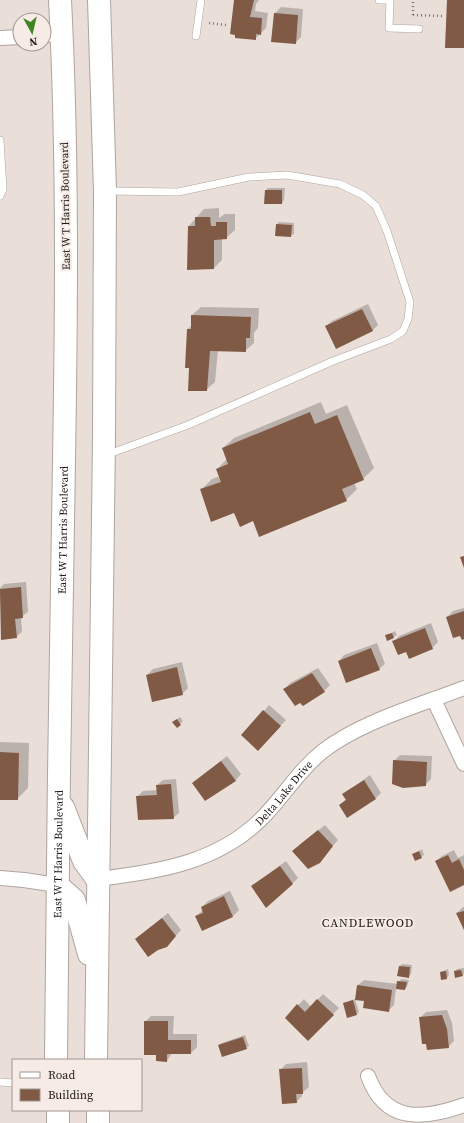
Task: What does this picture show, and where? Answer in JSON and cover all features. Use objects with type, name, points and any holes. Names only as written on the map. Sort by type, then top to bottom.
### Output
[{"type":"main road","name":"East W T Harris Boulevard","points":[[56,1059],[57,885],[66,300],[65,169],[53,34],[60,0]]},
{"type":"main road","points":[[96,1059],[97,879],[104,456],[105,191],[99,0]]},
{"type":"main road","points":[[59,790],[68,823],[84,861],[97,879]]},
{"type":"main road","points":[[57,885],[74,900],[82,924],[97,990]]},
{"type":"main road","points":[[58,1111],[58,1123]]},
{"type":"main road","points":[[98,1111],[98,1123]]},
{"type":"street","points":[[0,38],[12,37]]},
{"type":"street","name":"Delta Lake Drive","points":[[97,879],[166,869],[219,851],[244,835],[266,815],[311,761],[335,742],[361,728],[464,688]]},
{"type":"street","points":[[434,700],[464,764]]},
{"type":"street","points":[[0,878],[57,885]]},
{"type":"street","points":[[368,1076],[372,1088],[381,1102],[394,1112],[409,1117],[417,1118],[433,1116],[464,1105]]},
{"type":"lane","points":[[196,36],[201,0]]},
{"type":"lane","points":[[379,0],[390,0],[390,28],[415,29]]},
{"type":"lane","points":[[0,140],[3,189],[0,196]]},
{"type":"lane","points":[[104,456],[188,425],[221,408],[333,361],[391,339],[403,331],[408,319],[410,302],[388,231],[376,206],[363,195],[340,184],[288,175],[249,177],[178,192],[105,191]]},
{"type":"lane","points":[[0,1082],[12,1083]]},
{"type":"path","points":[[413,0],[415,29]]},
{"type":"path","points":[[413,15],[442,16]]},
{"type":"building","points":[[234,0],[254,0],[250,17],[262,18],[261,35],[256,34],[256,40],[235,38],[235,35],[230,34]]},
{"type":"building","points":[[447,0],[464,0],[464,48],[445,48]]},
{"type":"building","points":[[274,13],[298,15],[296,44],[271,42]]},
{"type":"building","points":[[265,190],[282,190],[282,204],[264,204]]},
{"type":"building","points":[[195,217],[210,217],[211,226],[216,226],[216,222],[227,222],[227,239],[214,240],[214,269],[187,270],[188,226],[195,226]]},
{"type":"building","points":[[276,224],[292,225],[291,237],[275,236]]},
{"type":"building","points":[[362,309],[373,331],[336,349],[325,326]]},
{"type":"building","points":[[191,315],[251,317],[250,338],[246,338],[246,352],[210,351],[207,391],[188,391],[189,368],[185,368],[187,329],[191,329]]},
{"type":"building","points":[[310,412],[315,424],[337,415],[364,480],[342,489],[347,501],[259,537],[253,521],[240,527],[234,513],[211,522],[200,489],[221,482],[216,469],[228,464],[222,448]]},
{"type":"building","points":[[464,556],[464,568],[460,557]]},
{"type":"building","points":[[21,587],[23,618],[15,619],[17,638],[1,640],[0,589]]},
{"type":"building","points":[[464,611],[464,639],[462,640],[460,636],[453,638],[446,617]]},
{"type":"building","points":[[425,628],[433,649],[409,659],[406,652],[398,655],[392,641]]},
{"type":"building","points":[[392,633],[394,638],[387,641],[385,635]]},
{"type":"building","points":[[371,648],[380,670],[346,683],[338,661]]},
{"type":"building","points":[[177,667],[183,695],[152,702],[146,675]]},
{"type":"building","points":[[312,673],[325,692],[303,706],[300,703],[295,706],[283,689]]},
{"type":"building","points":[[263,710],[281,726],[258,751],[241,735]]},
{"type":"building","points":[[177,719],[181,725],[177,728],[172,722]]},
{"type":"building","points":[[0,752],[19,753],[18,800],[0,800]]},
{"type":"building","points":[[393,760],[427,762],[426,786],[403,788],[392,784]]},
{"type":"building","points":[[221,761],[236,781],[205,801],[192,783]]},
{"type":"building","points":[[364,780],[376,799],[347,818],[339,805],[346,800],[342,794]]},
{"type":"building","points":[[171,784],[174,819],[138,820],[136,796],[157,795],[156,785]]},
{"type":"building","points":[[318,830],[333,846],[320,863],[308,869],[292,851]]},
{"type":"building","points":[[419,851],[422,858],[415,861],[412,854]]},
{"type":"building","points":[[448,855],[452,863],[459,859],[464,870],[464,885],[450,892],[435,861]]},
{"type":"building","points":[[280,866],[293,884],[266,908],[251,886]]},
{"type":"building","points":[[224,896],[233,917],[202,931],[195,916],[203,913],[201,907]]},
{"type":"building","points":[[464,911],[464,930],[456,913]]},
{"type":"building","points":[[162,918],[176,936],[167,947],[158,950],[148,957],[135,939]]},
{"type":"building","points":[[399,966],[410,967],[409,978],[397,976]]},
{"type":"building","points":[[461,970],[463,976],[455,978],[454,971]]},
{"type":"building","points":[[446,971],[447,979],[441,980],[440,972]]},
{"type":"building","points":[[397,981],[407,982],[405,990],[396,989]]},
{"type":"building","points":[[357,985],[392,990],[389,1012],[363,1008],[364,1001],[355,1000]]},
{"type":"building","points":[[317,999],[334,1015],[308,1041],[285,1018],[297,1004],[305,1012]]},
{"type":"building","points":[[353,1000],[357,1015],[347,1018],[343,1003]]},
{"type":"building","points":[[442,1015],[447,1029],[449,1048],[427,1050],[426,1044],[422,1044],[419,1017]]},
{"type":"building","points":[[144,1021],[168,1021],[168,1040],[191,1040],[191,1054],[167,1054],[167,1062],[156,1061],[156,1055],[144,1055]]},
{"type":"building","points":[[243,1037],[247,1049],[222,1057],[218,1045]]},
{"type":"building","points":[[302,1068],[303,1094],[296,1094],[297,1103],[282,1104],[279,1069]]},
{"type":"district","name":"CANDLEWOOD","points":[[368,923]]}]
